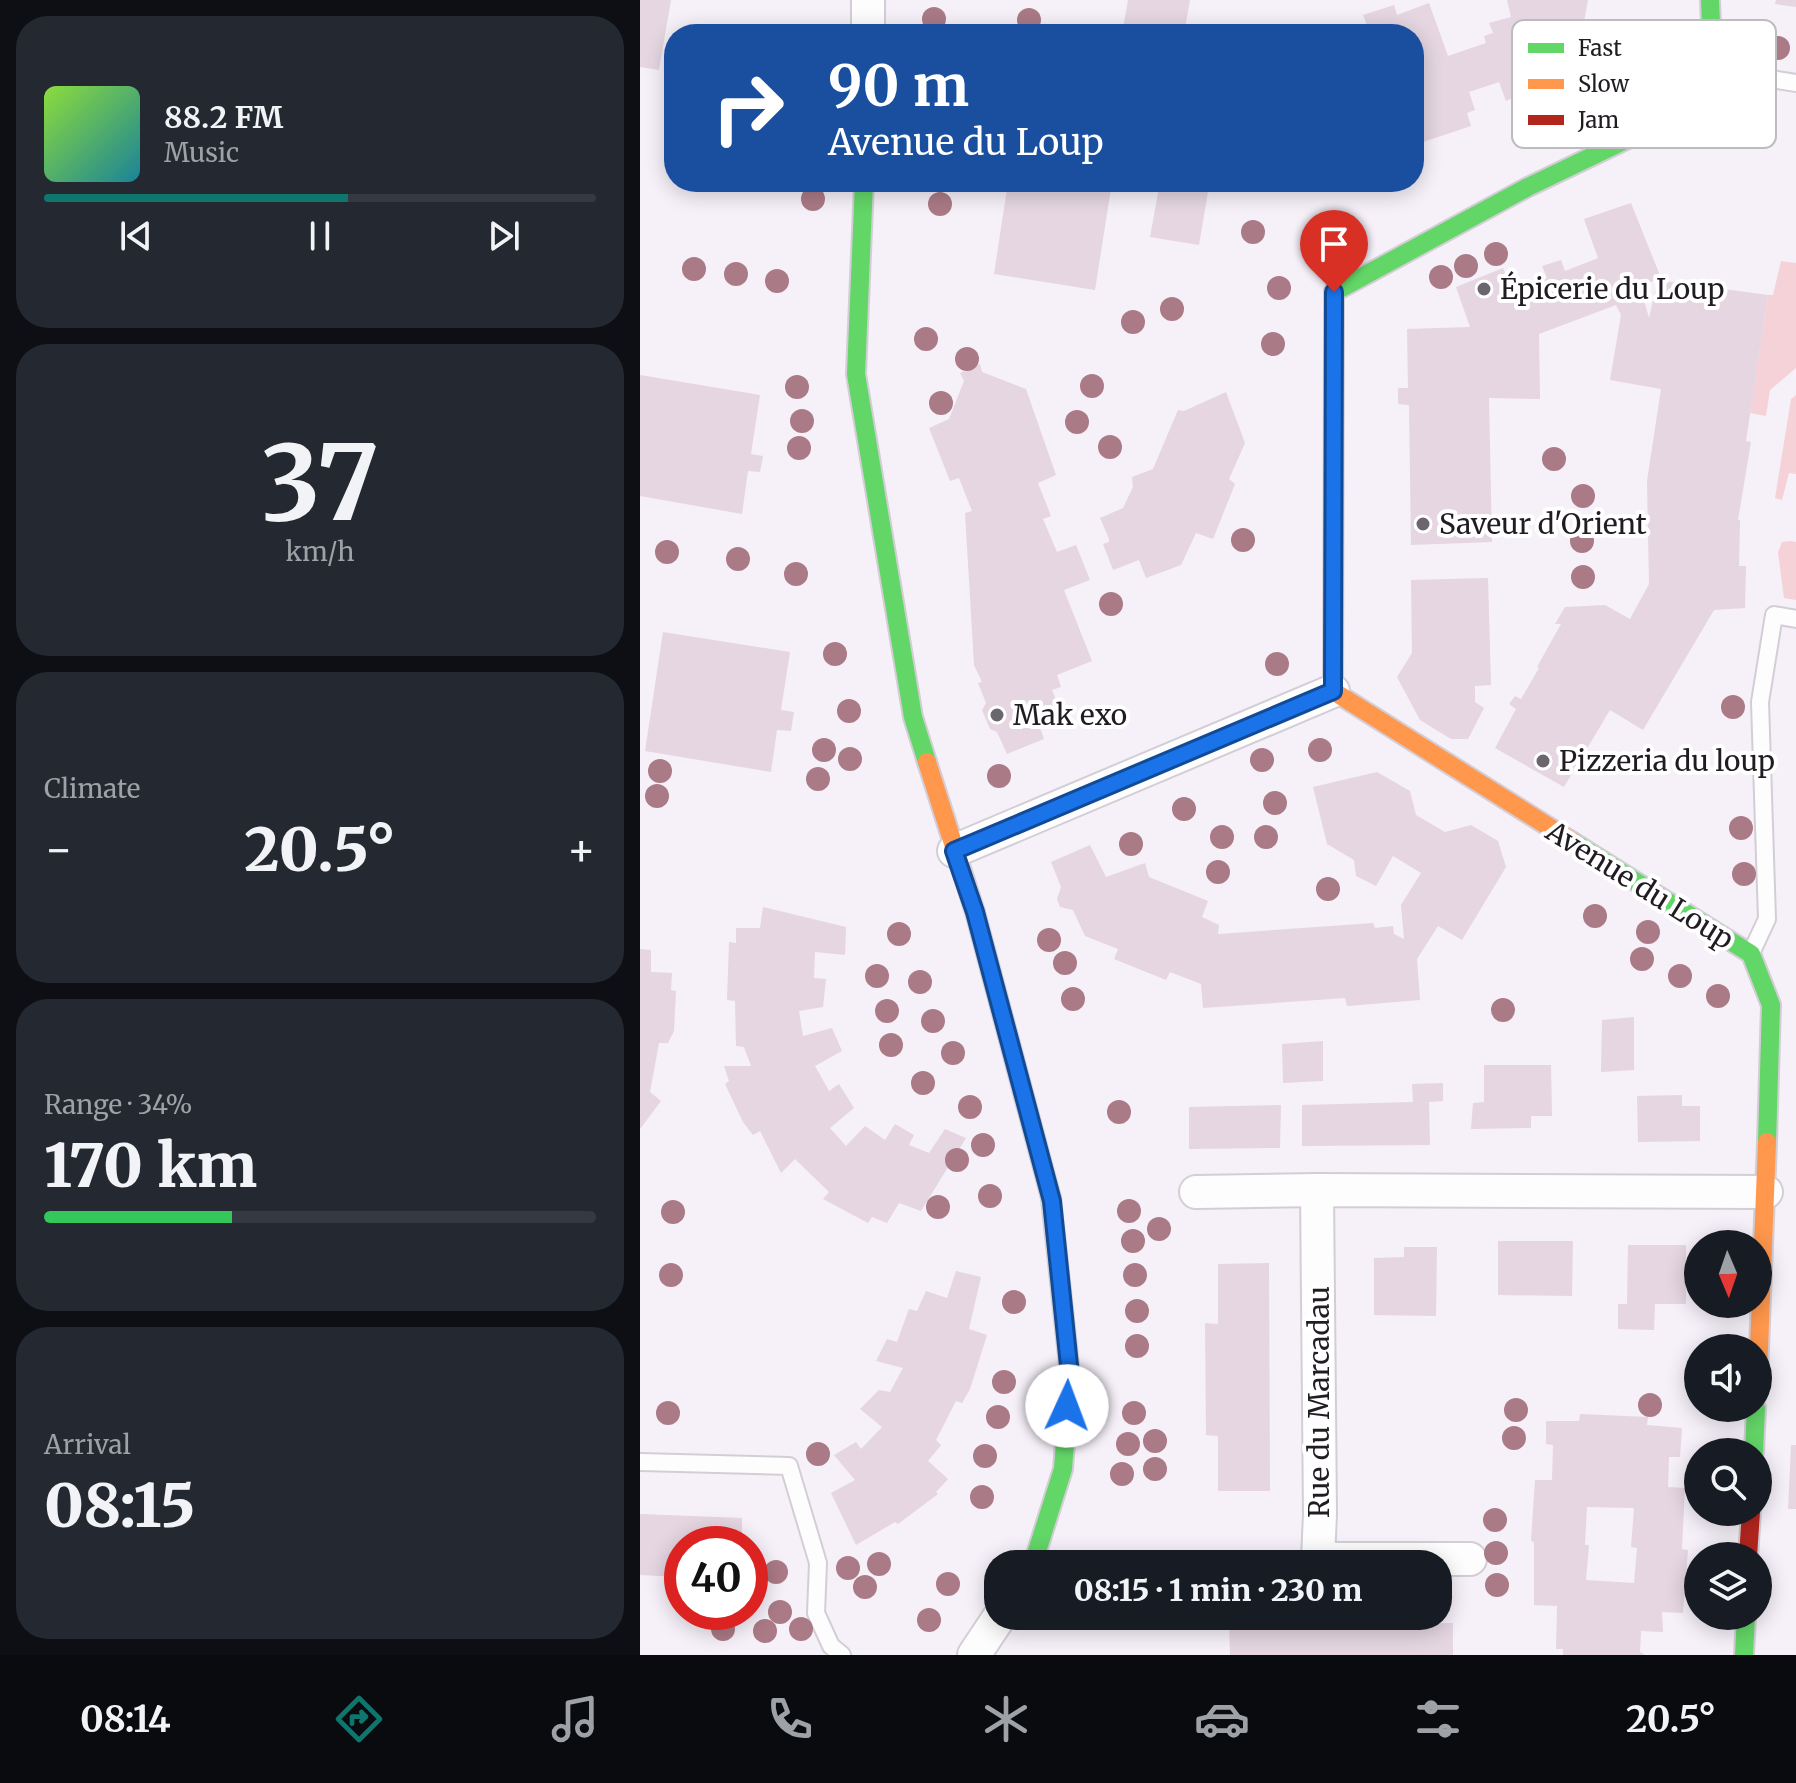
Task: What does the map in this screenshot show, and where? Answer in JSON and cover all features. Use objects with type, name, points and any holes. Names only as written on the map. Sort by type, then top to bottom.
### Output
[{"type":"street","points":[[868,0],[868,24]]},
{"type":"street","points":[[1710,0],[1711,20]]},
{"type":"street","points":[[954,851],[1333,691],[1334,292],[1528,187],[1609,148]]},
{"type":"street","points":[[864,192],[856,374],[913,717],[975,912],[1052,1201],[1070,1375],[1063,1469],[1037,1550]]},
{"type":"street","name":"Avenue du Loup","points":[[1333,691],[1751,954],[1771,1005],[1781,1160],[1766,1192],[1760,1334]]},
{"type":"street","name":"Rue du Marcadau","points":[[1317,1190],[1318,1559],[1470,1559]]},
{"type":"street","points":[[1196,1192],[1766,1192]]},
{"type":"street","points":[[974,1655],[991,1630]]},
{"type":"street","points":[[1744,1655],[1745,1630]]},
{"type":"lane","points":[[1776,80],[1796,83]]},
{"type":"lane","points":[[1751,954],[1767,919],[1760,702],[1774,615],[1796,619]]},
{"type":"lane","points":[[640,1462],[789,1466],[818,1563],[816,1613],[831,1646],[842,1655]]},
{"type":"shaded area","points":[[1781,261],[1796,263],[1796,368],[1770,390],[1766,416],[1750,413],[1768,295],[1773,295]]},
{"type":"shaded area","points":[[1796,395],[1796,474],[1789,473],[1782,500],[1775,498],[1791,399]]},
{"type":"shaded area","points":[[1782,542],[1796,542],[1796,600],[1784,598],[1778,552]]},
{"type":"building","points":[[640,0],[671,0],[667,24],[664,24],[659,70],[640,67]]},
{"type":"building","points":[[1128,0],[1190,0],[1186,24],[1124,24]]},
{"type":"building","points":[[1507,0],[1588,0],[1584,20],[1512,20],[1512,98],[1506,101],[1499,82],[1469,92],[1475,110],[1467,113],[1471,126],[1424,142],[1424,24],[1366,24],[1363,15],[1394,5],[1397,15],[1429,3],[1448,56],[1486,43],[1484,36],[1493,33],[1489,23],[1511,17]]},
{"type":"building","points":[[1776,0],[1796,0],[1796,7],[1775,4]]},
{"type":"building","points":[[1006,192],[1110,192],[1095,290],[994,274]]},
{"type":"building","points":[[1158,192],[1208,192],[1199,245],[1150,237]]},
{"type":"building","points":[[1631,203],[1661,278],[1657,280],[1768,295],[1746,441],[1751,442],[1738,520],[1739,566],[1746,566],[1745,608],[1714,610],[1643,730],[1610,710],[1564,787],[1495,748],[1516,709],[1509,704],[1515,696],[1521,699],[1539,668],[1561,624],[1555,624],[1565,607],[1605,605],[1630,619],[1649,584],[1647,481],[1661,389],[1610,380],[1621,315],[1616,305],[1539,334],[1540,399],[1489,398],[1492,542],[1411,545],[1409,405],[1398,404],[1398,388],[1408,388],[1407,329],[1470,327],[1456,287],[1503,268],[1514,291],[1547,278],[1542,266],[1561,260],[1565,271],[1598,258],[1584,219]],"holes":[[[1657,280],[1649,318],[1640,286]]]},
{"type":"building","points":[[980,364],[982,372],[1026,389],[1056,475],[1038,483],[1051,516],[1043,519],[1057,552],[1076,545],[1090,580],[1064,590],[1092,661],[1057,675],[1061,687],[1052,690],[1063,717],[1039,725],[1044,739],[1007,754],[997,732],[990,729],[982,710],[986,703],[978,683],[982,682],[974,665],[965,513],[972,511],[959,478],[950,481],[929,428],[949,419],[964,381],[960,373]]},
{"type":"building","points":[[640,375],[760,395],[751,454],[763,456],[760,472],[748,471],[742,514],[640,496]]},
{"type":"building","points":[[1226,392],[1245,443],[1229,479],[1235,484],[1213,539],[1196,533],[1181,565],[1146,578],[1139,560],[1113,570],[1103,544],[1109,539],[1100,518],[1123,508],[1133,487],[1132,477],[1153,469],[1178,410],[1184,411]]},
{"type":"building","points":[[1488,578],[1491,685],[1475,686],[1475,702],[1484,708],[1468,739],[1451,739],[1420,720],[1397,677],[1412,653],[1411,580]]},
{"type":"building","points":[[663,632],[790,652],[781,710],[794,712],[791,731],[777,730],[771,772],[645,751]]},
{"type":"building","points":[[1377,772],[1410,791],[1416,815],[1445,832],[1471,825],[1498,841],[1506,867],[1462,940],[1438,926],[1417,959],[1420,1000],[1347,1006],[1345,998],[1203,1008],[1201,984],[1170,972],[1166,980],[1114,959],[1118,949],[1085,936],[1073,910],[1060,907],[1057,899],[1061,887],[1051,862],[1090,845],[1106,877],[1145,863],[1149,877],[1208,901],[1202,917],[1219,925],[1218,934],[1373,923],[1375,928],[1393,926],[1394,934],[1404,939],[1401,905],[1421,873],[1393,856],[1376,886],[1356,876],[1354,860],[1327,844],[1313,787]]},
{"type":"building","points":[[763,907],[846,927],[845,955],[815,952],[814,978],[826,979],[823,1007],[799,1011],[803,1036],[832,1028],[842,1051],[815,1066],[829,1091],[839,1084],[854,1108],[830,1128],[846,1146],[865,1126],[885,1140],[895,1124],[914,1135],[909,1145],[929,1153],[945,1129],[966,1138],[921,1211],[899,1203],[887,1223],[872,1217],[868,1223],[823,1199],[829,1192],[795,1159],[781,1173],[760,1131],[753,1135],[743,1122],[725,1084],[729,1081],[724,1066],[751,1066],[744,1047],[736,1046],[735,1001],[727,1000],[729,942],[736,943],[736,928],[760,928]]},
{"type":"building","points":[[640,949],[651,950],[651,972],[672,973],[671,990],[676,991],[674,1031],[668,1043],[659,1043],[650,1092],[661,1101],[640,1129]]},
{"type":"building","points":[[1634,1017],[1634,1070],[1601,1072],[1602,1020]]},
{"type":"building","points":[[1323,1041],[1323,1081],[1283,1083],[1282,1044]]},
{"type":"building","points":[[1484,1065],[1551,1065],[1552,1116],[1531,1116],[1531,1128],[1471,1129],[1473,1103],[1484,1102]]},
{"type":"building","points":[[1443,1083],[1443,1101],[1429,1102],[1430,1145],[1302,1146],[1302,1105],[1413,1102],[1412,1084]]},
{"type":"building","points":[[1682,1095],[1682,1106],[1700,1106],[1700,1141],[1638,1142],[1637,1096]]},
{"type":"building","points":[[1281,1105],[1280,1148],[1189,1149],[1189,1107]]},
{"type":"building","points":[[1498,1241],[1573,1241],[1572,1296],[1498,1295]]},
{"type":"building","points":[[1628,1245],[1684,1245],[1684,1304],[1655,1304],[1654,1330],[1618,1329],[1618,1304],[1627,1304]]},
{"type":"building","points":[[1404,1247],[1437,1247],[1436,1316],[1374,1315],[1374,1258],[1404,1257]]},
{"type":"building","points":[[1269,1263],[1270,1491],[1218,1491],[1218,1436],[1206,1435],[1205,1323],[1218,1324],[1218,1264]]},
{"type":"building","points":[[956,1271],[981,1277],[969,1329],[987,1335],[970,1389],[962,1403],[956,1401],[936,1440],[941,1445],[928,1461],[948,1479],[936,1492],[938,1494],[898,1524],[895,1522],[856,1545],[831,1493],[855,1480],[834,1455],[856,1442],[861,1449],[882,1427],[860,1409],[879,1390],[890,1392],[903,1368],[876,1361],[887,1339],[897,1342],[909,1309],[917,1311],[926,1291],[947,1298]]},
{"type":"building","points":[[1580,1414],[1648,1417],[1647,1425],[1682,1428],[1680,1457],[1669,1457],[1668,1487],[1684,1488],[1683,1613],[1662,1612],[1663,1632],[1641,1631],[1640,1652],[1645,1655],[1563,1655],[1563,1649],[1556,1649],[1557,1606],[1534,1605],[1534,1542],[1531,1541],[1535,1480],[1552,1480],[1553,1445],[1546,1444],[1546,1421],[1579,1421]],"holes":[[[1587,1507],[1634,1508],[1631,1547],[1637,1548],[1634,1583],[1586,1580],[1589,1545],[1585,1545]]]},
{"type":"building","points":[[1791,1445],[1796,1445],[1796,1509],[1788,1509]]},
{"type":"building","points":[[640,1514],[742,1518],[742,1526],[664,1526],[664,1576],[640,1575]]},
{"type":"building","points":[[1453,1623],[1453,1655],[1230,1655],[1229,1630],[1452,1630]]},
{"type":"traffic: fast","points":[[1710,0],[1711,20]]},
{"type":"traffic: fast","points":[[1334,344],[1334,292],[1528,187],[1609,148]]},
{"type":"traffic: fast","points":[[864,192],[856,374],[913,717],[927,762]]},
{"type":"traffic: fast","points":[[1573,842],[1751,954],[1771,1005],[1767,1142]]},
{"type":"traffic: fast","points":[[1037,1550],[1063,1469],[1070,1375],[1051,1198]]},
{"type":"traffic: fast","points":[[1755,1422],[1755,1438]]},
{"type":"traffic: fast","points":[[1744,1655],[1745,1630]]},
{"type":"traffic: slow","points":[[1334,344],[1333,691],[1573,842]]},
{"type":"traffic: slow","points":[[927,762],[975,912],[1051,1198]]},
{"type":"traffic: slow","points":[[1760,1334],[1767,1142]]},
{"type":"traffic: jam","points":[[1749,1542],[1750,1526]]},
{"type":"place","name":"Épicerie du Loup","points":[[1484,289]]},
{"type":"place","name":"Saveur d'Orient","points":[[1423,524]]},
{"type":"place","name":"Mak exo","points":[[997,715]]},
{"type":"place","name":"Pizzeria du loup","points":[[1543,761]]},
{"type":"route","points":[[1067,1406],[1070,1375],[1052,1201],[975,912],[954,851],[1333,691],[1334,292]]}]
